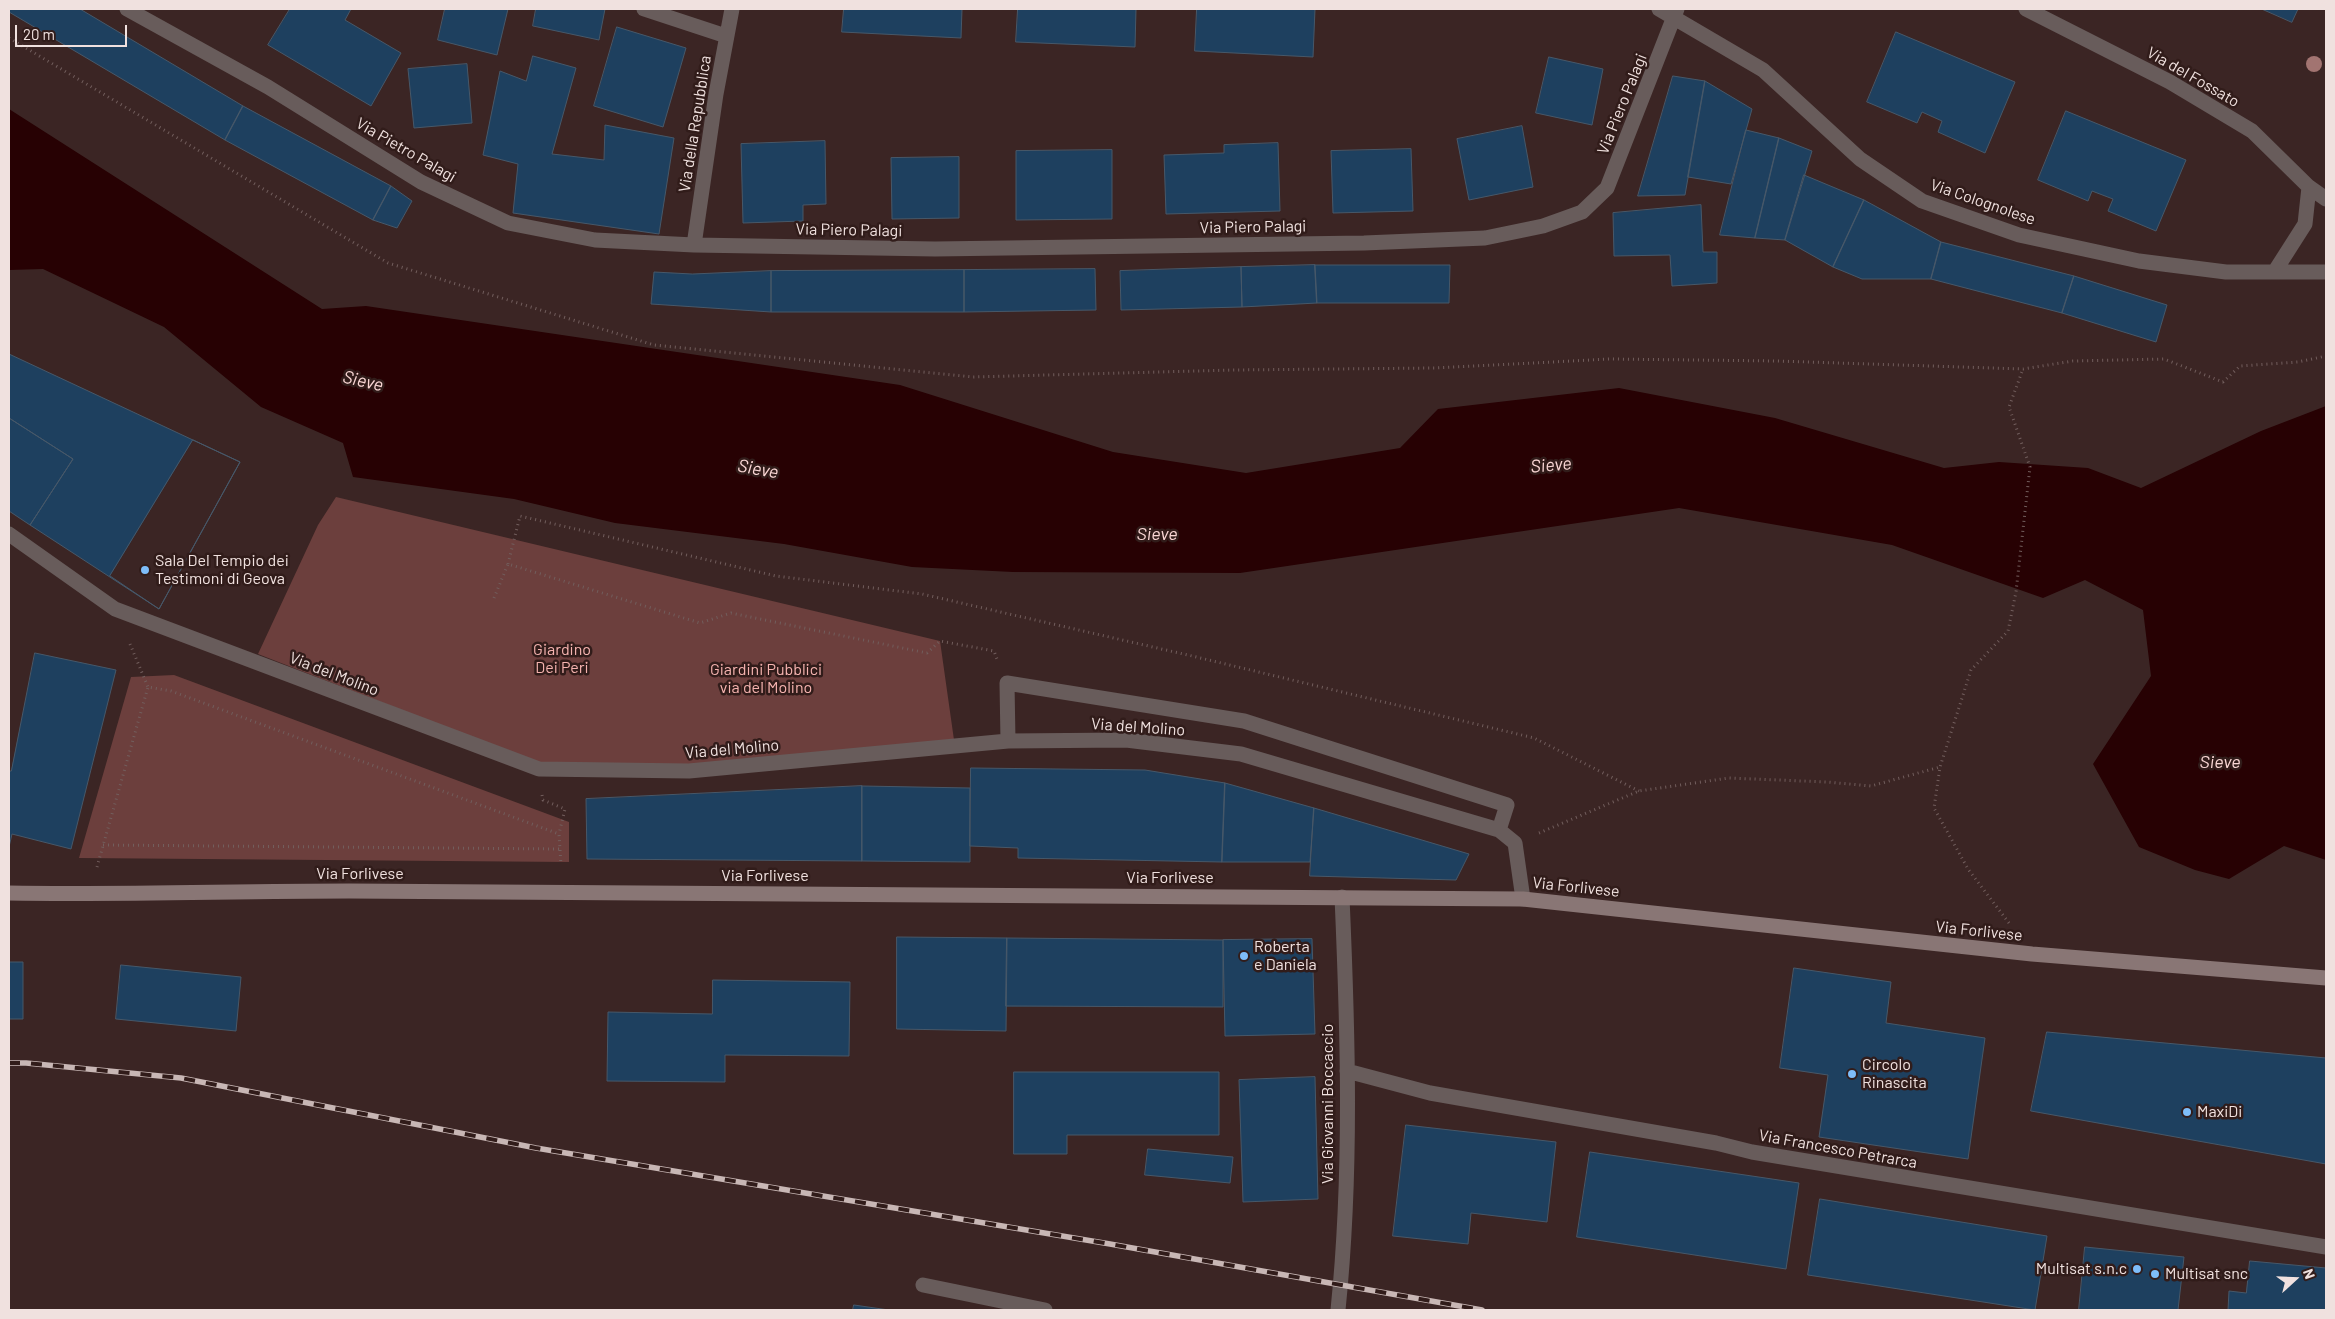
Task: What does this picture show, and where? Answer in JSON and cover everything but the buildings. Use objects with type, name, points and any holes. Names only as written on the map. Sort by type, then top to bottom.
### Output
[{"type":"street","name":"Via Pietro Palagi","points":[[127,9],[268,87],[421,182],[508,223],[595,240],[694,245]]},
{"type":"street","points":[[644,9],[726,36]]},
{"type":"street","name":"Via della Repubblica","points":[[694,245],[726,36],[732,9]]},
{"type":"street","name":"Via Colognolese","points":[[1659,9],[1676,13],[1763,70],[1860,159],[1922,201],[2019,235],[2139,262],[2226,272],[2326,272]]},
{"type":"street","name":"Via del Fossato","points":[[2026,9],[2170,82],[2252,131],[2309,187],[2326,199]]},
{"type":"street","name":"Via Piero Palagi","points":[[694,245],[935,249],[1364,243],[1485,238],[1543,226],[1582,212],[1607,188],[1676,13]]},
{"type":"street","points":[[2275,271],[2305,224],[2309,187]]},
{"type":"street","name":"Via del Molino","points":[[9,534],[115,609],[539,769],[689,771],[1008,741],[1126,740],[1241,754],[1499,830]]},
{"type":"street","points":[[1008,741],[1007,684],[1244,721],[1507,805],[1499,830],[1515,843],[1524,899]]},
{"type":"street","name":"Via Forlivese","points":[[9,893],[562,892],[1524,899],[2032,954],[2326,978]]},
{"type":"street","name":"Via Giovanni Boccaccio","points":[[1338,1310],[1345,1241],[1347,1071],[1342,897]]},
{"type":"street","name":"Via Francesco Petrarca","points":[[1347,1071],[1430,1092],[1716,1143],[1752,1152],[2326,1248]]},
{"type":"street","points":[[923,1284],[1045,1310]]},
{"type":"path","points":[[9,38],[388,263],[654,345],[973,377],[1233,370],[1435,368],[1610,359],[1777,361],[2023,370],[2073,361],[2164,359],[2223,382],[2240,366],[2298,362],[2326,356]]},
{"type":"path","points":[[2023,370],[2009,408],[2030,467],[2016,592],[2008,631],[1971,670],[1940,766],[1934,808],[1968,870],[2032,954]]},
{"type":"path","points":[[494,598],[508,564],[520,516],[776,576],[922,594],[1534,738],[1639,791]]},
{"type":"path","points":[[508,564],[700,623],[731,613],[927,653],[940,641],[994,651],[1007,684]]},
{"type":"path","points":[[99,858],[148,687],[115,609]]},
{"type":"path","points":[[148,687],[170,691],[560,834]]},
{"type":"path","points":[[1515,843],[1639,791],[1729,778],[1827,782],[1871,786],[1940,766]]},
{"type":"path","points":[[539,769],[543,800],[565,808],[560,834],[562,892]]},
{"type":"path","points":[[102,845],[560,849]]},
{"type":"green space","name":"Giardino Dei Peri","points":[[336,497],[940,641],[954,740],[692,767],[542,765],[258,654],[318,525]]},
{"type":"green space","points":[[174,675],[569,822],[569,862],[79,858],[131,677]]},
{"type":"water","name":"Sieve","points":[[9,109],[322,309],[366,306],[900,385],[1113,452],[1246,473],[1400,448],[1438,409],[1619,388],[1775,418],[1944,468],[1999,462],[2088,468],[2141,488],[2261,431],[2326,406],[2326,860],[2284,846],[2229,879],[2195,870],[2139,847],[2093,764],[2151,676],[2143,610],[2085,580],[2043,598],[1892,545],[1679,508],[1240,573],[1013,572],[912,567],[784,544],[615,523],[514,499],[353,477],[343,443],[261,407],[164,327],[43,269],[9,270]]},
{"type":"railway","points":[[9,1063],[181,1078],[536,1148],[1110,1244],[1482,1310]]},
{"type":"place","name":"Sala Del Tempio dei Testimoni di Geova","points":[[145,570]]},
{"type":"place","name":"Roberta e Daniela","points":[[1244,956]]},
{"type":"place","name":"Circolo Rinascita","points":[[1852,1074]]},
{"type":"place","name":"MaxiDi","points":[[2187,1112]]},
{"type":"place","name":"Multisat s.n.c","points":[[2137,1269]]},
{"type":"place","name":"Multisat snc","points":[[2155,1274]]},
{"type":"park label","name":"Giardini Pubblici via del Molino","points":[[766,679]]}]
